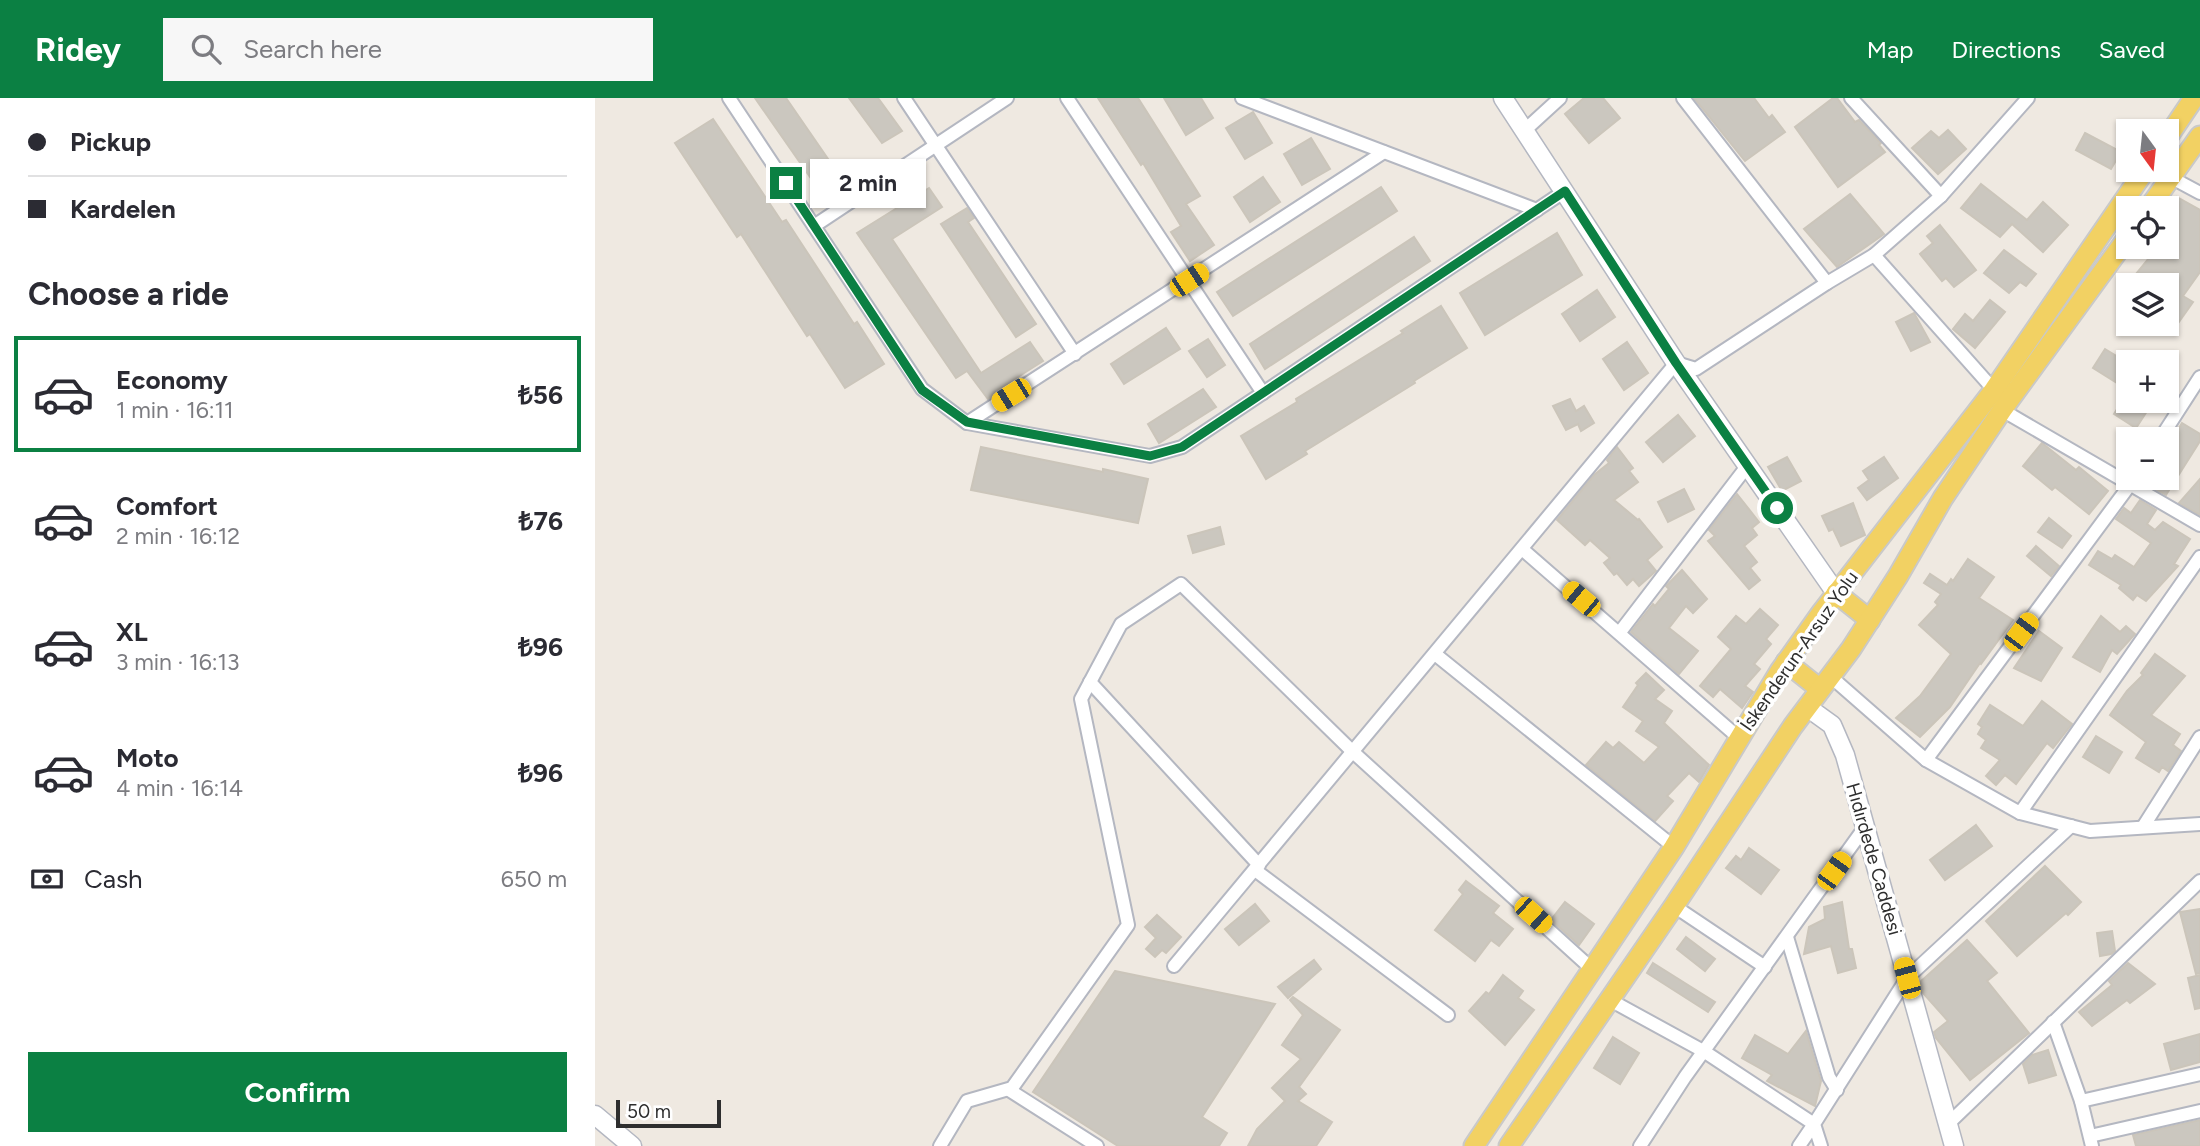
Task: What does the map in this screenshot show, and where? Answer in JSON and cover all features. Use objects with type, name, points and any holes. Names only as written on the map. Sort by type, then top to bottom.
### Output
[{"type":"main road","points":[[2179,120],[2194,98]]},
{"type":"main road","points":[[2179,168],[2200,136]]},
{"type":"main road","name":"İskenderun-Arsuz Yolu","points":[[1474,1146],[1674,847],[1786,662],[1836,593],[1994,390],[2137,182]]},
{"type":"main road","points":[[2158,196],[2169,182]]},
{"type":"main road","name":"İskenderun-Arsuz Yolu","points":[[1509,1146],[1807,707],[1870,620],[1943,498],[2001,410],[2116,253]]},
{"type":"main road","points":[[1836,593],[1870,620]]},
{"type":"main road","points":[[1786,662],[1825,683]]},
{"type":"street","points":[[729,98],[922,390],[967,422],[1150,456],[1182,447],[1565,191]]},
{"type":"street","points":[[904,98],[1076,354]]},
{"type":"street","points":[[814,226],[1007,98]]},
{"type":"street","points":[[1067,98],[1263,393]]},
{"type":"street","points":[[1242,98],[1537,210]]},
{"type":"street","points":[[1503,98],[1676,363],[1836,593]]},
{"type":"street","points":[[1525,130],[1560,98]]},
{"type":"street","points":[[1683,98],[1827,283]]},
{"type":"street","points":[[1870,98],[1855,103],[1941,196]]},
{"type":"street","points":[[1676,363],[1696,369],[1874,255],[1941,196],[2028,98]]},
{"type":"street","points":[[967,422],[1076,354],[1384,152]]},
{"type":"street","points":[[2179,182],[2200,193]]},
{"type":"street","points":[[1874,255],[1994,390]]},
{"type":"street","points":[[1174,966],[1676,363]]},
{"type":"street","points":[[2168,427],[2200,377]]},
{"type":"street","points":[[2001,410],[2116,472]]},
{"type":"street","points":[[1620,632],[1748,465]]},
{"type":"street","points":[[1926,760],[2126,490]]},
{"type":"street","points":[[2147,490],[2200,525]]},
{"type":"street","points":[[1522,549],[1739,738]]},
{"type":"street","points":[[2020,813],[2200,557]]},
{"type":"street","points":[[1097,1146],[1009,1090],[1128,925],[1081,699],[1121,624],[1181,584],[1353,752],[1593,970]]},
{"type":"street","points":[[1435,654],[1674,847]]},
{"type":"street","points":[[1090,682],[1257,867],[1448,1015]]},
{"type":"street","points":[[1825,683],[1926,760],[2020,813],[2090,831],[2200,824]]},
{"type":"street","name":"Hıdırdede Caddesi","points":[[1807,707],[1832,725],[1845,755],[1954,1146]]},
{"type":"street","points":[[2143,827],[2200,737]]},
{"type":"street","points":[[1798,1146],[1837,1090],[1907,978],[2071,826]]},
{"type":"street","points":[[1640,1146],[1685,1077],[1865,827]]},
{"type":"street","points":[[1948,1124],[2200,881]]},
{"type":"street","points":[[1674,906],[1765,967]]},
{"type":"street","points":[[1787,937],[1829,1077],[1837,1090]]},
{"type":"street","points":[[1609,1000],[1705,1052],[1814,1124],[1821,1146]]},
{"type":"street","points":[[2053,1021],[2081,1101],[2091,1141],[2200,1111]]},
{"type":"street","points":[[2081,1101],[2200,1074]]},
{"type":"street","points":[[940,1146],[967,1101],[1012,1088]]},
{"type":"street","points":[[595,1115],[632,1146]]},
{"type":"building","points":[[755,98],[786,98],[848,188],[826,200]]},
{"type":"building","points":[[849,98],[878,98],[902,131],[882,143]]},
{"type":"building","points":[[1098,98],[1138,98],[1200,196],[1186,204],[1214,245],[1190,261],[1171,232],[1181,226],[1143,163],[1141,165]]},
{"type":"building","points":[[1164,98],[1201,98],[1213,118],[1186,135]]},
{"type":"building","points":[[1584,98],[1603,98],[1620,118],[1589,143],[1565,114]]},
{"type":"building","points":[[1694,98],[1754,98],[1769,118],[1772,115],[1785,132],[1745,161]]},
{"type":"building","points":[[1833,98],[1837,98],[1855,122],[1859,120],[1881,143],[1879,145],[1885,152],[1838,187],[1795,127]]},
{"type":"building","points":[[1253,112],[1272,143],[1245,159],[1226,128]]},
{"type":"building","points":[[713,119],[782,222],[786,220],[854,324],[857,322],[884,364],[845,388],[810,334],[807,336],[741,234],[737,237],[675,143]]},
{"type":"building","points":[[1948,130],[1966,149],[1938,174],[1912,148],[1931,131],[1939,138]]},
{"type":"building","points":[[2085,133],[2116,149],[2116,160],[2111,169],[2076,150]]},
{"type":"building","points":[[1311,138],[1330,169],[1302,185],[1284,154]]},
{"type":"building","points":[[1263,177],[1280,202],[1250,222],[1234,197]]},
{"type":"building","points":[[1981,184],[2027,220],[2043,202],[2068,225],[2043,252],[2012,224],[2000,237],[1961,208]]},
{"type":"building","points":[[1381,187],[1397,211],[1233,316],[1217,292]]},
{"type":"building","points":[[929,188],[942,207],[892,239],[981,373],[1030,342],[1043,361],[994,392],[988,399],[967,371],[956,378],[857,233]]},
{"type":"building","points":[[1850,194],[1884,234],[1837,267],[1804,229]]},
{"type":"building","points":[[2179,198],[2200,210],[2200,272],[2183,296],[2193,302],[2179,322],[2179,273],[2137,273],[2148,259],[2179,259]]},
{"type":"building","points":[[967,208],[974,218],[968,222],[1036,324],[1016,337],[941,224]]},
{"type":"building","points":[[1940,225],[1976,270],[1954,287],[1946,278],[1942,281],[1920,254],[1933,243],[1927,236]]},
{"type":"building","points":[[1557,233],[1582,275],[1485,335],[1460,293]]},
{"type":"building","points":[[1414,237],[1430,261],[1265,369],[1250,344]]},
{"type":"building","points":[[2004,250],[2036,274],[2026,286],[2020,282],[2009,293],[1984,273]]},
{"type":"building","points":[[1597,290],[1615,317],[1580,341],[1562,314]]},
{"type":"building","points":[[1990,300],[2005,312],[1975,348],[1953,329],[1965,314],[1973,321]]},
{"type":"building","points":[[1441,306],[1467,348],[1305,451],[1307,454],[1266,479],[1241,436]]},
{"type":"building","points":[[1914,313],[1930,342],[1911,351],[1896,322]]},
{"type":"building","points":[[1166,328],[1180,349],[1124,384],[1111,364]]},
{"type":"building","points":[[1208,339],[1225,365],[1207,377],[1189,351]]},
{"type":"building","points":[[1627,342],[1648,373],[1624,390],[1603,359]]},
{"type":"building","points":[[2105,349],[2116,356],[2116,382],[2093,368]]},
{"type":"building","points":[[1203,389],[1216,407],[1159,443],[1148,424]]},
{"type":"building","points":[[1570,399],[1576,411],[1584,406],[1594,423],[1581,431],[1578,424],[1566,430],[1553,406]]},
{"type":"building","points":[[2116,411],[2116,413],[2146,413],[2137,427],[2114,414]]},
{"type":"building","points":[[1678,415],[1695,436],[1663,462],[1646,442]]},
{"type":"building","points":[[2182,423],[2200,434],[2200,441],[2179,474],[2179,428]]},
{"type":"building","points":[[2042,443],[2076,470],[2079,467],[2108,491],[2089,514],[2055,487],[2052,490],[2023,466]]},
{"type":"building","points":[[981,447],[1148,479],[1138,523],[971,490]]},
{"type":"building","points":[[1617,447],[1633,468],[1629,471],[1638,482],[1614,500],[1639,519],[1662,547],[1647,560],[1656,571],[1639,586],[1633,579],[1627,585],[1617,573],[1614,575],[1604,563],[1610,558],[1590,540],[1585,545],[1557,520],[1594,475],[1609,463],[1607,460]]},
{"type":"building","points":[[1787,457],[1801,481],[1782,491],[1768,467]]},
{"type":"building","points":[[1884,457],[1898,478],[1867,500],[1858,488],[1869,480],[1863,471]]},
{"type":"building","points":[[2200,479],[2200,515],[2179,503]]},
{"type":"building","points":[[1684,489],[1694,509],[1668,522],[1658,502]]},
{"type":"building","points":[[1737,494],[1759,522],[1752,528],[1757,535],[1744,546],[1757,562],[1750,568],[1760,580],[1749,589],[1708,541],[1715,536],[1709,530]]},
{"type":"building","points":[[2140,500],[2156,510],[2147,524],[2155,530],[2163,522],[2190,539],[2174,564],[2178,566],[2146,601],[2137,595],[2133,600],[2119,588],[2121,585],[2089,565],[2098,551],[2112,559],[2115,555],[2134,567],[2151,543],[2116,519],[2124,508],[2131,513]]},
{"type":"building","points":[[1853,503],[1865,535],[1841,546],[1833,529],[1829,531],[1822,516]]},
{"type":"building","points":[[2049,518],[2071,536],[2062,548],[2038,532]]},
{"type":"building","points":[[1220,527],[1224,544],[1193,553],[1188,536]]},
{"type":"building","points":[[2036,546],[2059,566],[2051,576],[2027,556]]},
{"type":"building","points":[[1968,559],[1994,577],[1979,598],[2013,620],[1950,707],[1920,737],[1896,718],[1920,696],[1951,654],[1919,625],[1938,605],[1935,602],[1941,594],[1924,583],[1930,574],[1947,585],[1951,579],[1953,581]]},
{"type":"building","points":[[1682,570],[1707,599],[1693,613],[1686,606],[1669,628],[1698,651],[1679,674],[1631,632],[1669,589],[1666,586]]},
{"type":"building","points":[[1760,609],[1778,625],[1766,639],[1771,644],[1754,664],[1760,669],[1745,686],[1753,692],[1742,708],[1720,689],[1713,697],[1700,686],[1731,649],[1718,637],[1736,616],[1746,624]]},
{"type":"building","points":[[2101,616],[2120,632],[2126,626],[2135,634],[2117,654],[2112,650],[2100,672],[2073,657]]},
{"type":"building","points":[[2039,631],[2062,648],[2041,681],[2014,668]]},
{"type":"building","points":[[2155,654],[2185,676],[2151,715],[2180,734],[2173,745],[2181,751],[2168,771],[2162,767],[2159,772],[2136,758],[2146,742],[2110,715],[2127,691],[2143,675],[2141,673]]},
{"type":"building","points":[[1646,673],[1664,690],[1655,699],[1672,711],[1664,723],[1709,765],[1699,782],[1689,773],[1667,796],[1673,801],[1655,821],[1586,765],[1606,742],[1613,748],[1619,742],[1644,763],[1659,747],[1636,731],[1643,721],[1623,707],[1638,685],[1636,683]]},
{"type":"building","points":[[2042,701],[2072,724],[2053,748],[2047,743],[2016,784],[2005,775],[1996,785],[1986,776],[2000,760],[1981,748],[1986,740],[1978,734],[1982,727],[1978,724],[1990,705],[2023,726]]},
{"type":"building","points":[[2096,736],[2122,752],[2109,773],[2083,757]]},
{"type":"building","points":[[1976,825],[1992,846],[1945,880],[1930,860]]},
{"type":"building","points":[[1749,848],[1779,870],[1761,894],[1726,868],[1736,856],[1741,860]]},
{"type":"building","points":[[2045,866],[2081,902],[2017,956],[1986,921]]},
{"type":"building","points":[[1466,881],[1499,906],[1493,913],[1513,929],[1499,946],[1491,940],[1475,961],[1435,930],[1463,894],[1459,890]]},
{"type":"building","points":[[1565,902],[1594,924],[1579,945],[1551,920]]},
{"type":"building","points":[[1842,902],[1849,949],[1852,949],[1856,968],[1838,973],[1831,946],[1804,954],[1809,927],[1825,919],[1824,907]]},
{"type":"building","points":[[1255,904],[1269,921],[1239,945],[1225,929]]},
{"type":"building","points":[[2200,909],[2200,973],[2196,974],[2180,912]]},
{"type":"building","points":[[1157,915],[1181,937],[1166,953],[1162,950],[1155,957],[1146,949],[1156,938],[1145,927]]},
{"type":"building","points":[[2112,931],[2115,951],[2100,956],[2097,933]]},
{"type":"building","points":[[1686,937],[1715,959],[1705,971],[1677,949]]},
{"type":"building","points":[[1967,940],[1997,973],[1987,981],[2029,1033],[1970,1080],[1936,1038],[1934,1032],[1948,1021],[1923,993],[1920,982]]},
{"type":"building","points":[[1314,960],[1321,969],[1288,998],[1278,987]]},
{"type":"building","points":[[1653,963],[1715,1002],[1708,1012],[1647,973]]},
{"type":"building","points":[[2128,963],[2155,984],[2130,1003],[2127,1000],[2092,1026],[2079,1012],[2112,985],[2109,981]]},
{"type":"building","points":[[1115,971],[1275,1004],[1202,1117],[1227,1133],[1219,1146],[1118,1146],[1033,1092]]},
{"type":"building","points":[[1503,975],[1523,991],[1518,998],[1534,1010],[1505,1045],[1469,1011],[1486,992],[1489,994]]},
{"type":"building","points":[[2200,975],[2200,1008],[2195,1009],[2188,978]]},
{"type":"building","points":[[1293,997],[1340,1030],[1299,1087],[1306,1094],[1298,1101],[1332,1122],[1316,1146],[1248,1146],[1257,1129],[1285,1101],[1272,1088],[1301,1059],[1282,1045],[1303,1015],[1290,1000]]},
{"type":"building","points":[[1806,1031],[1821,1081],[1815,1106],[1767,1081],[1772,1075],[1742,1058],[1755,1035],[1788,1054]]},
{"type":"building","points":[[2200,1034],[2200,1062],[2171,1070],[2164,1044]]},
{"type":"building","points":[[1613,1037],[1639,1053],[1620,1084],[1594,1068]]},
{"type":"building","points":[[2048,1050],[2056,1075],[2029,1083],[2023,1064],[2032,1055]]},
{"type":"building","points":[[2200,1120],[2200,1146],[2136,1146],[2133,1135]]},
{"type":"route","points":[[786,183],[922,390],[967,422],[1150,456],[1182,447],[1565,191],[1676,363],[1777,508]]}]
